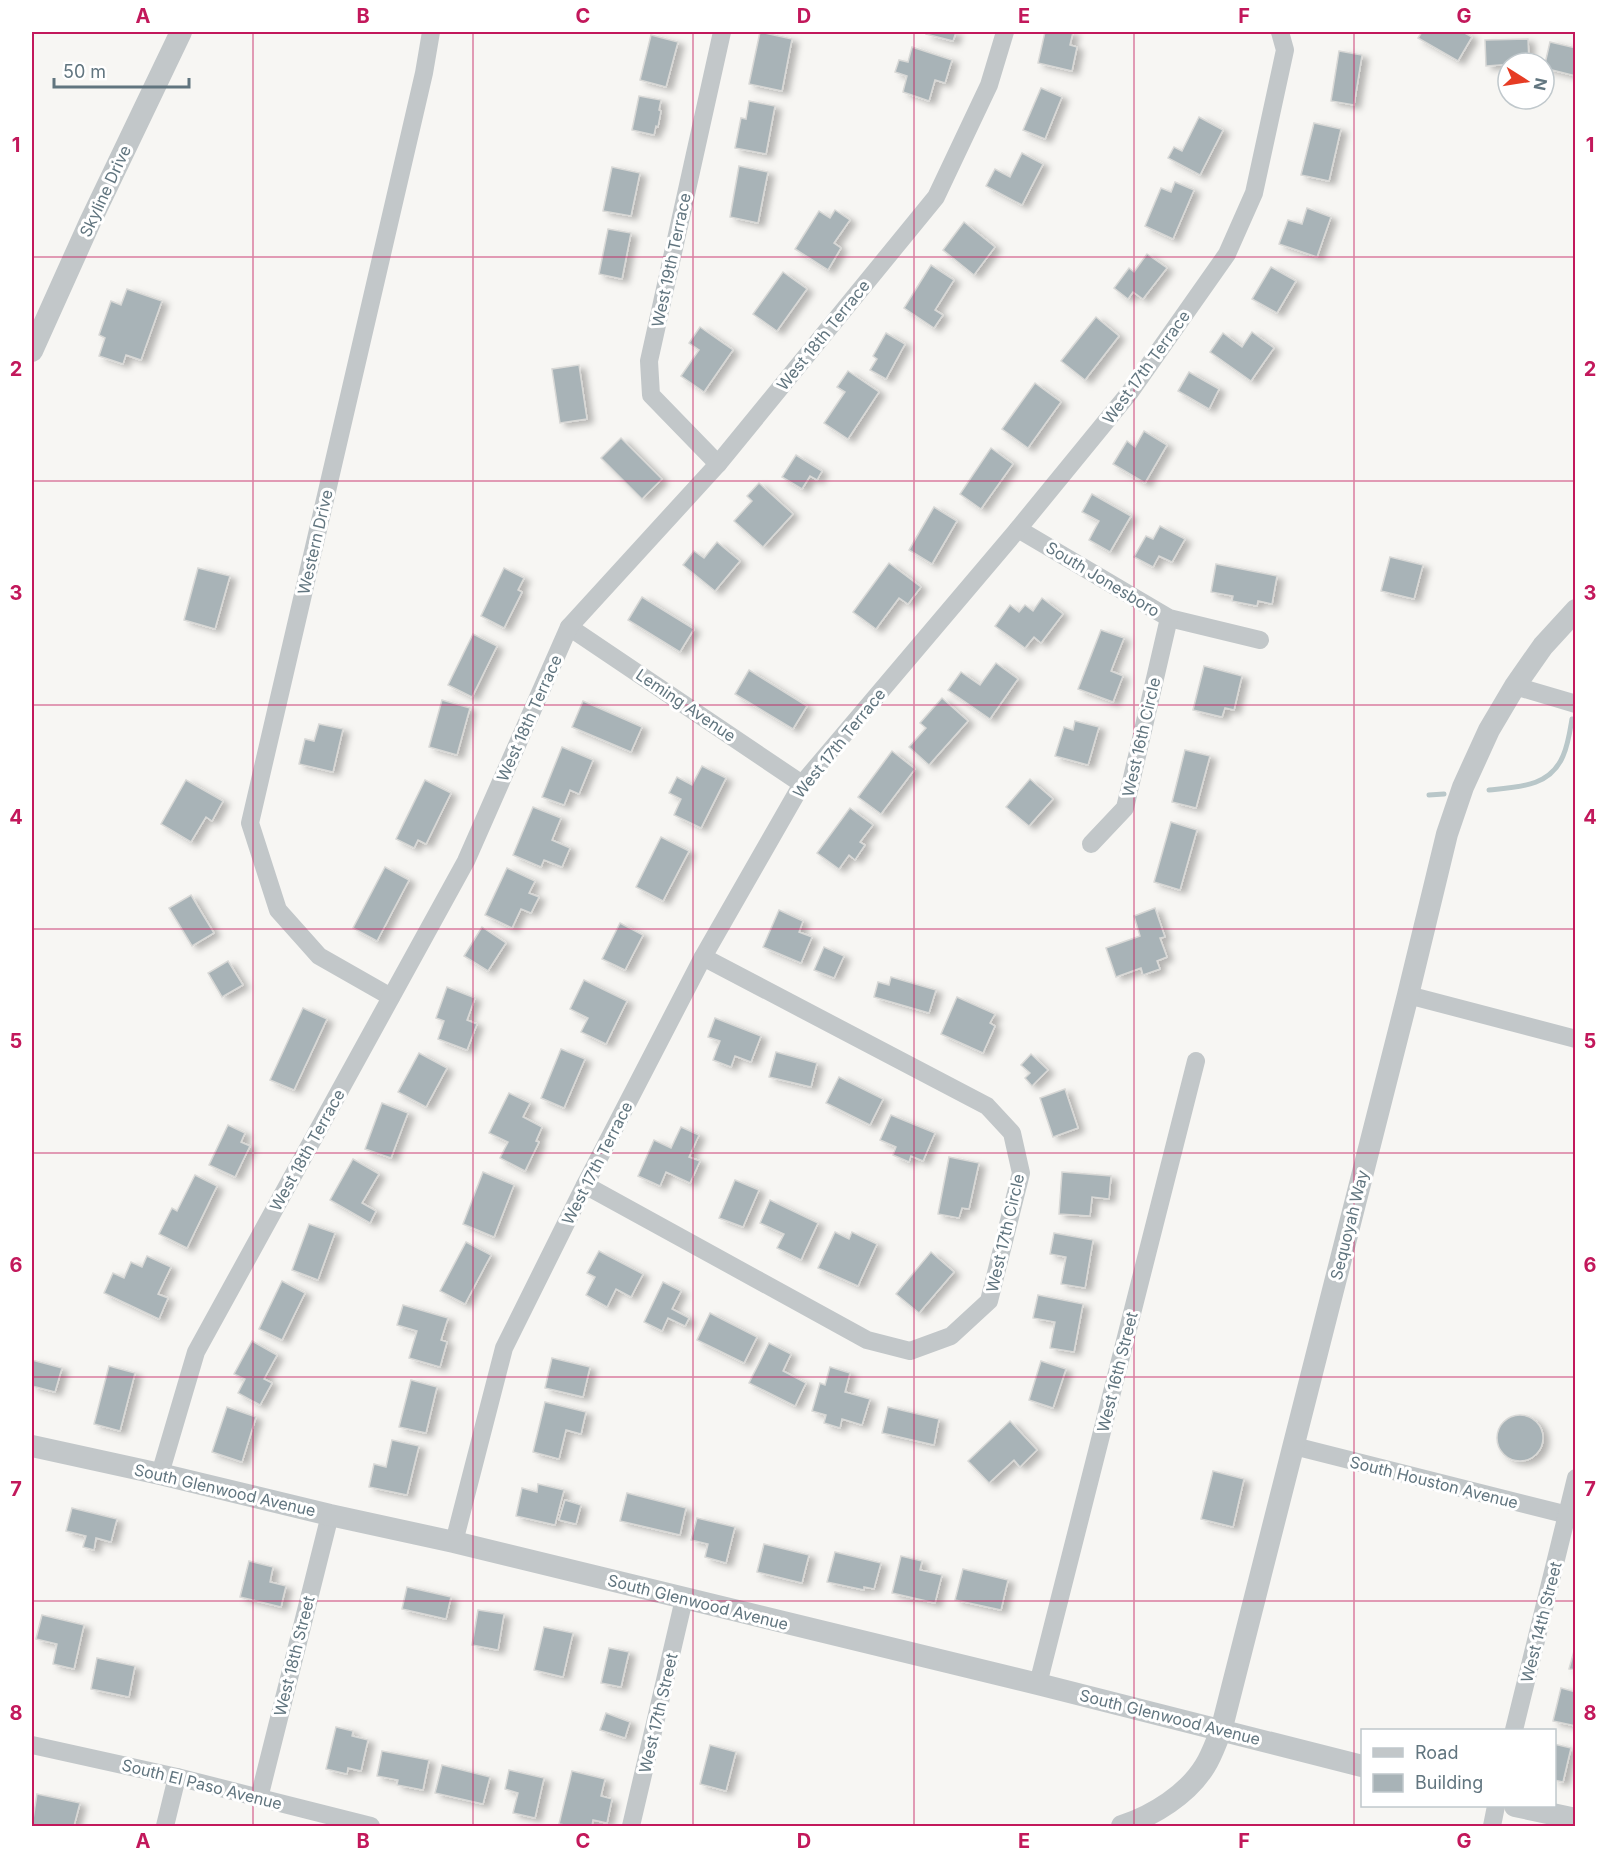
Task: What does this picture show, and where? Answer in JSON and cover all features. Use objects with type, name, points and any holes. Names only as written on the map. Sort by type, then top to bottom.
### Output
[{"type":"street","name":"Skyline Drive","points":[[32,351],[90,222],[181,32]]},
{"type":"street","name":"Western Drive","points":[[391,997],[319,956],[278,910],[250,823],[424,73],[431,32]]},
{"type":"street","name":"West 19th Terrace","points":[[718,464],[651,395],[649,361],[722,32]]},
{"type":"street","name":"West 18th Terrace","points":[[160,1474],[196,1352],[466,861],[570,627],[718,464],[936,197],[988,85],[1005,32]]},
{"type":"street","name":"West 17th Terrace","points":[[454,1542],[504,1348],[703,957],[802,784],[1018,529],[1130,392],[1227,254],[1254,194],[1284,50],[1280,32]]},
{"type":"street","name":"South Jonesboro","points":[[1018,529],[1169,618],[1260,640]]},
{"type":"street","name":"Sequoyah Way","points":[[1122,1827],[1155,1812],[1184,1791],[1205,1766],[1221,1731],[1447,834],[1463,787],[1489,730],[1515,686],[1544,646],[1575,610]]},
{"type":"street","name":"West 16th Circle","points":[[1091,844],[1125,808],[1169,618]]},
{"type":"street","name":"Leming Avenue","points":[[570,627],[802,784]]},
{"type":"street","points":[[1515,686],[1575,704]]},
{"type":"street","name":"West 17th Circle","points":[[585,1185],[867,1340],[910,1351],[951,1336],[989,1301],[1021,1173],[1012,1133],[987,1106],[703,957]]},
{"type":"street","points":[[1408,994],[1575,1039]]},
{"type":"street","name":"West 16th Street","points":[[1038,1684],[1196,1061]]},
{"type":"street","name":"South Glenwood Avenue","points":[[32,1446],[454,1542],[1038,1684],[1361,1767]]},
{"type":"street","name":"South Houston Avenue","points":[[1294,1446],[1571,1516]]},
{"type":"street","name":"West 14th Street","points":[[1515,1729],[1571,1516],[1575,1478]]},
{"type":"street","name":"West 18th Street","points":[[259,1798],[330,1515]]},
{"type":"street","name":"West 17th Street","points":[[631,1827],[684,1599]]},
{"type":"street","name":"South El Paso Avenue","points":[[32,1745],[177,1777],[371,1827]]},
{"type":"street","points":[[165,1827],[177,1777]]},
{"type":"street","points":[[1492,1827],[1496,1807]]},
{"type":"street","points":[[1520,1807],[1575,1819]]},
{"type":"building","points":[[760,32],[792,39],[782,91],[749,84]]},
{"type":"building","points":[[927,32],[956,32],[953,41],[926,34]]},
{"type":"building","points":[[1045,32],[1073,32],[1070,45],[1077,47],[1072,71],[1038,63]]},
{"type":"building","points":[[1422,32],[1463,32],[1472,37],[1458,61],[1418,38]]},
{"type":"building","points":[[651,35],[678,42],[666,87],[640,80]]},
{"type":"building","points":[[1528,39],[1528,51],[1496,51],[1496,65],[1486,66],[1485,40]]},
{"type":"building","points":[[1550,42],[1576,48],[1576,76],[1556,71],[1556,51],[1548,51]]},
{"type":"building","points":[[912,47],[952,60],[945,83],[935,80],[929,101],[903,92],[907,76],[895,72],[899,60],[908,62]]},
{"type":"building","points":[[1339,51],[1362,55],[1354,105],[1331,101]]},
{"type":"building","points":[[1041,88],[1062,97],[1045,139],[1023,130]]},
{"type":"building","points":[[639,96],[661,100],[658,127],[656,126],[654,135],[632,130]]},
{"type":"building","points":[[749,101],[775,106],[766,154],[735,148],[741,118],[746,119]]},
{"type":"building","points":[[1199,117],[1223,130],[1200,175],[1168,158],[1174,147],[1182,151]]},
{"type":"building","points":[[1314,123],[1341,129],[1329,181],[1301,175]]},
{"type":"building","points":[[1022,153],[1043,164],[1022,205],[986,186],[995,169],[1010,177]]},
{"type":"building","points":[[739,166],[768,172],[758,223],[730,217]]},
{"type":"building","points":[[612,167],[640,173],[631,216],[603,211]]},
{"type":"building","points":[[1175,182],[1194,190],[1173,239],[1145,226],[1161,188],[1171,192]]},
{"type":"building","points":[[1307,208],[1331,217],[1317,257],[1279,244],[1288,220],[1302,224]]},
{"type":"building","points":[[835,210],[850,220],[834,243],[841,248],[828,270],[795,249],[819,211],[830,218]]},
{"type":"building","points":[[964,222],[995,247],[974,275],[943,250]]},
{"type":"building","points":[[608,229],[631,233],[622,279],[599,274]]},
{"type":"building","points":[[1147,254],[1167,268],[1143,299],[1133,292],[1128,299],[1114,288],[1129,268],[1134,272]]},
{"type":"building","points":[[931,265],[954,280],[935,310],[943,315],[934,328],[904,308]]},
{"type":"building","points":[[1271,267],[1296,281],[1277,313],[1252,299]]},
{"type":"building","points":[[783,272],[807,289],[777,331],[753,314]]},
{"type":"building","points":[[127,289],[162,301],[141,360],[126,355],[123,364],[99,356],[105,338],[99,335],[111,301],[121,305]]},
{"type":"building","points":[[1096,317],[1119,336],[1085,380],[1061,361]]},
{"type":"building","points":[[700,327],[733,350],[704,392],[681,376],[699,350],[689,343]]},
{"type":"building","points":[[1252,332],[1274,348],[1251,381],[1210,352],[1223,333],[1242,347]]},
{"type":"building","points":[[886,333],[905,344],[886,379],[870,370],[877,359],[873,356]]},
{"type":"building","points":[[579,365],[587,419],[560,423],[552,369]]},
{"type":"building","points":[[848,371],[879,392],[848,439],[824,423],[845,392],[837,387]]},
{"type":"building","points":[[1189,372],[1219,389],[1209,409],[1178,391]]},
{"type":"building","points":[[1035,383],[1061,402],[1028,448],[1002,429]]},
{"type":"building","points":[[1144,431],[1167,445],[1145,483],[1113,464],[1127,441],[1135,447]]},
{"type":"building","points":[[621,438],[662,479],[642,499],[601,458]]},
{"type":"building","points":[[991,448],[1013,464],[981,509],[960,494]]},
{"type":"building","points":[[796,455],[822,471],[817,480],[810,476],[802,489],[782,477]]},
{"type":"building","points":[[759,483],[793,514],[763,547],[734,521],[752,501],[747,496]]},
{"type":"building","points":[[1092,494],[1131,516],[1110,552],[1089,540],[1099,521],[1082,512]]},
{"type":"building","points":[[934,507],[957,521],[932,564],[909,550]]},
{"type":"building","points":[[1160,526],[1185,539],[1172,562],[1159,556],[1153,567],[1134,557],[1146,536],[1153,539]]},
{"type":"building","points":[[717,542],[740,561],[715,591],[683,565],[694,551],[704,558]]},
{"type":"building","points":[[1390,557],[1423,565],[1414,599],[1381,591]]},
{"type":"building","points":[[889,563],[921,587],[908,604],[899,598],[876,629],[853,612]]},
{"type":"building","points":[[1216,564],[1277,576],[1272,604],[1258,601],[1257,606],[1232,601],[1233,596],[1211,592]]},
{"type":"building","points":[[198,568],[230,576],[215,629],[184,620]]},
{"type":"building","points":[[504,568],[524,578],[518,590],[522,592],[504,628],[481,616]]},
{"type":"building","points":[[642,597],[694,629],[680,652],[628,620]]},
{"type":"building","points":[[1042,598],[1063,614],[1041,643],[1034,637],[1025,648],[995,626],[1010,605],[1019,612],[1025,605],[1033,611]]},
{"type":"building","points":[[1101,630],[1124,638],[1111,671],[1123,676],[1113,702],[1078,689]]},
{"type":"building","points":[[473,634],[497,646],[472,697],[448,685]]},
{"type":"building","points":[[996,663],[1018,679],[990,719],[948,690],[961,672],[980,685]]},
{"type":"building","points":[[1204,666],[1242,676],[1234,710],[1225,708],[1222,717],[1193,710]]},
{"type":"building","points":[[749,670],[807,706],[793,729],[735,694]]},
{"type":"building","points":[[942,698],[968,721],[929,765],[909,747],[926,728],[920,723]]},
{"type":"building","points":[[442,700],[470,708],[457,755],[429,747]]},
{"type":"building","points":[[583,701],[642,727],[631,752],[572,727]]},
{"type":"building","points":[[1075,721],[1099,727],[1088,765],[1055,756],[1064,727],[1073,730]]},
{"type":"building","points":[[319,724],[343,729],[333,772],[299,764],[305,739],[314,741]]},
{"type":"building","points":[[562,747],[593,760],[579,794],[570,790],[564,805],[542,797]]},
{"type":"building","points":[[1185,750],[1210,756],[1196,808],[1172,802]]},
{"type":"building","points":[[892,751],[915,769],[881,814],[858,797]]},
{"type":"building","points":[[702,766],[726,778],[701,828],[674,815],[681,799],[669,793],[677,777],[692,785]]},
{"type":"building","points":[[1030,779],[1053,799],[1029,826],[1006,807]]},
{"type":"building","points":[[186,780],[223,801],[212,821],[206,817],[191,842],[161,824]]},
{"type":"building","points":[[425,780],[451,793],[426,844],[418,840],[414,848],[396,839]]},
{"type":"building","points":[[533,807],[561,818],[552,840],[570,848],[562,867],[544,860],[541,867],[513,855]]},
{"type":"building","points":[[850,808],[873,825],[860,842],[865,845],[855,860],[849,855],[839,869],[817,853]]},
{"type":"building","points":[[1171,822],[1197,830],[1180,890],[1154,882]]},
{"type":"building","points":[[661,837],[689,851],[663,901],[636,887]]},
{"type":"building","points":[[385,867],[409,880],[377,941],[353,928]]},
{"type":"building","points":[[507,868],[535,881],[529,893],[539,897],[531,913],[521,909],[512,928],[485,915]]},
{"type":"building","points":[[191,895],[214,933],[192,946],[169,908]]},
{"type":"building","points":[[1155,908],[1165,937],[1160,938],[1167,957],[1157,961],[1160,969],[1143,975],[1141,968],[1116,977],[1106,948],[1140,936],[1134,916]]},
{"type":"building","points":[[779,910],[803,921],[799,932],[812,937],[801,963],[763,947]]},
{"type":"building","points":[[620,923],[643,935],[625,970],[602,959]]},
{"type":"building","points":[[482,927],[506,943],[488,971],[464,956]]},
{"type":"building","points":[[824,947],[844,956],[834,978],[814,970]]},
{"type":"building","points":[[228,961],[243,985],[222,997],[208,973]]},
{"type":"building","points":[[891,977],[936,990],[929,1013],[874,997],[878,982],[889,985]]},
{"type":"building","points":[[584,980],[627,1001],[606,1044],[581,1032],[588,1018],[570,1009]]},
{"type":"building","points":[[447,987],[475,998],[467,1020],[477,1024],[467,1050],[438,1039],[444,1021],[436,1018]]},
{"type":"building","points":[[957,997],[995,1014],[990,1023],[995,1026],[983,1053],[941,1034]]},
{"type":"building","points":[[303,1008],[327,1019],[294,1090],[270,1080]]},
{"type":"building","points":[[715,1018],[761,1036],[751,1062],[735,1056],[731,1067],[713,1060],[720,1041],[708,1037]]},
{"type":"building","points":[[561,1049],[585,1059],[564,1108],[541,1098]]},
{"type":"building","points":[[776,1052],[817,1063],[811,1087],[769,1077]]},
{"type":"building","points":[[419,1053],[447,1068],[426,1107],[398,1092]]},
{"type":"building","points":[[1031,1054],[1048,1070],[1032,1086],[1025,1078],[1030,1073],[1021,1065]]},
{"type":"building","points":[[839,1077],[883,1099],[870,1125],[826,1103]]},
{"type":"building","points":[[1065,1089],[1078,1128],[1053,1137],[1040,1098]]},
{"type":"building","points":[[509,1093],[530,1103],[523,1117],[542,1127],[536,1141],[539,1142],[525,1171],[500,1158],[508,1142],[489,1133]]},
{"type":"building","points":[[382,1103],[408,1113],[391,1158],[365,1149]]},
{"type":"building","points":[[891,1115],[935,1133],[923,1161],[911,1156],[909,1162],[893,1155],[896,1147],[880,1140]]},
{"type":"building","points":[[228,1125],[245,1133],[241,1142],[250,1146],[235,1177],[209,1165]]},
{"type":"building","points":[[681,1127],[699,1135],[689,1157],[700,1161],[690,1183],[666,1172],[660,1186],[638,1176],[654,1140],[671,1148]]},
{"type":"building","points":[[949,1157],[979,1163],[969,1209],[962,1208],[959,1218],[938,1214]]},
{"type":"building","points":[[353,1159],[379,1174],[362,1203],[376,1211],[370,1223],[330,1200]]},
{"type":"building","points":[[483,1172],[514,1185],[494,1237],[463,1224]]},
{"type":"building","points":[[1062,1172],[1111,1176],[1109,1199],[1092,1197],[1090,1216],[1059,1214]]},
{"type":"building","points":[[195,1175],[217,1186],[187,1248],[159,1234],[172,1208],[177,1211]]},
{"type":"building","points":[[735,1180],[759,1190],[743,1227],[719,1218]]},
{"type":"building","points":[[770,1200],[818,1223],[801,1260],[777,1248],[784,1234],[760,1223]]},
{"type":"building","points":[[309,1224],[335,1233],[318,1280],[292,1270]]},
{"type":"building","points":[[835,1232],[849,1239],[852,1232],[877,1244],[858,1286],[818,1268]]},
{"type":"building","points":[[1054,1233],[1093,1240],[1085,1288],[1061,1284],[1066,1257],[1050,1254]]},
{"type":"building","points":[[466,1242],[491,1255],[465,1304],[440,1291]]},
{"type":"building","points":[[599,1251],[643,1274],[631,1297],[616,1289],[607,1307],[586,1295],[595,1277],[587,1273]]},
{"type":"building","points":[[931,1252],[954,1272],[919,1313],[896,1294]]},
{"type":"building","points":[[147,1256],[171,1267],[158,1294],[168,1298],[159,1319],[104,1293],[113,1273],[124,1278],[131,1262],[142,1267]]},
{"type":"building","points":[[282,1281],[305,1293],[282,1340],[259,1329]]},
{"type":"building","points":[[663,1282],[681,1291],[672,1309],[689,1318],[685,1326],[668,1318],[662,1331],[644,1322]]},
{"type":"building","points":[[1038,1295],[1083,1304],[1074,1352],[1050,1348],[1055,1322],[1033,1318]]},
{"type":"building","points":[[403,1305],[448,1318],[441,1340],[447,1342],[440,1367],[409,1358],[417,1331],[397,1325]]},
{"type":"building","points":[[710,1313],[757,1337],[744,1363],[697,1340]]},
{"type":"building","points":[[252,1341],[277,1355],[264,1379],[272,1383],[260,1405],[238,1393],[245,1379],[234,1374]]},
{"type":"building","points":[[769,1343],[791,1354],[783,1371],[806,1383],[795,1406],[749,1383]]},
{"type":"building","points":[[552,1358],[590,1367],[583,1397],[545,1388]]},
{"type":"building","points":[[32,1360],[62,1368],[55,1392],[32,1386]]},
{"type":"building","points":[[1041,1361],[1066,1369],[1053,1408],[1029,1400]]},
{"type":"building","points":[[109,1366],[135,1373],[120,1431],[94,1424]]},
{"type":"building","points":[[830,1367],[850,1373],[845,1392],[870,1399],[862,1425],[842,1419],[840,1428],[824,1423],[826,1415],[812,1411],[820,1383],[825,1385]]},
{"type":"building","points":[[411,1380],[437,1387],[426,1433],[399,1427]]},
{"type":"building","points":[[545,1402],[586,1412],[581,1434],[566,1430],[559,1459],[533,1452]]},
{"type":"building","points":[[227,1407],[256,1417],[242,1462],[212,1452]]},
{"type":"building","points":[[888,1407],[939,1419],[934,1445],[882,1433]]},
{"type":"building","points":[[1520,1415],[1536,1422],[1543,1438],[1536,1454],[1520,1461],[1504,1454],[1497,1438],[1504,1422]]},
{"type":"building","points":[[1010,1421],[1037,1450],[1020,1467],[1014,1460],[989,1483],[968,1461]]},
{"type":"building","points":[[392,1440],[419,1446],[407,1495],[369,1487],[374,1464],[386,1467]]},
{"type":"building","points":[[1213,1471],[1244,1479],[1233,1527],[1201,1519]]},
{"type":"building","points":[[538,1484],[564,1490],[555,1525],[516,1516],[522,1488],[537,1492]]},
{"type":"building","points":[[627,1493],[686,1508],[680,1535],[620,1521]]},
{"type":"building","points":[[565,1500],[581,1505],[576,1524],[559,1520]]},
{"type":"building","points":[[72,1508],[117,1519],[111,1542],[96,1538],[94,1550],[83,1547],[86,1536],[66,1531]]},
{"type":"building","points":[[697,1518],[735,1527],[726,1563],[705,1557],[708,1544],[691,1540]]},
{"type":"building","points":[[764,1544],[809,1555],[802,1583],[757,1572]]},
{"type":"building","points":[[835,1552],[881,1563],[874,1589],[864,1587],[864,1590],[827,1582]]},
{"type":"building","points":[[901,1556],[922,1561],[920,1570],[942,1575],[935,1603],[892,1593]]},
{"type":"building","points":[[249,1561],[273,1567],[270,1582],[286,1586],[281,1607],[240,1597]]},
{"type":"building","points":[[963,1569],[1008,1580],[1001,1610],[955,1600]]},
{"type":"building","points":[[407,1587],[451,1597],[446,1619],[402,1609]]},
{"type":"building","points":[[478,1610],[504,1614],[498,1650],[472,1645]]},
{"type":"building","points":[[42,1615],[84,1625],[74,1669],[53,1664],[57,1644],[36,1639]]},
{"type":"building","points":[[544,1627],[573,1633],[563,1677],[534,1670]]},
{"type":"building","points":[[1576,1644],[1576,1670],[1569,1669]]},
{"type":"building","points":[[609,1648],[629,1652],[621,1687],[601,1683]]},
{"type":"building","points":[[97,1658],[135,1666],[129,1697],[91,1689]]},
{"type":"building","points":[[1561,1688],[1576,1692],[1576,1726],[1553,1721]]},
{"type":"building","points":[[606,1713],[630,1722],[625,1738],[600,1730]]},
{"type":"building","points":[[336,1727],[353,1731],[352,1736],[368,1740],[361,1771],[348,1768],[347,1774],[326,1769]]},
{"type":"building","points":[[1556,1744],[1571,1748],[1563,1782],[1556,1780]]},
{"type":"building","points":[[710,1745],[736,1752],[726,1791],[700,1784]]},
{"type":"building","points":[[382,1751],[429,1760],[423,1790],[397,1785],[398,1780],[377,1776]]},
{"type":"building","points":[[442,1765],[490,1777],[483,1804],[435,1793]]},
{"type":"building","points":[[509,1770],[544,1778],[535,1818],[513,1813],[518,1793],[505,1789]]},
{"type":"building","points":[[572,1771],[605,1779],[601,1796],[612,1799],[607,1823],[593,1820],[592,1826],[559,1824]]},
{"type":"building","points":[[37,1794],[80,1803],[74,1826],[32,1826]]},
{"type":"waterway","points":[[1489,790],[1522,786],[1542,780],[1550,774],[1565,752],[1572,719]]},
{"type":"waterway","points":[[1429,795],[1444,794]]}]
